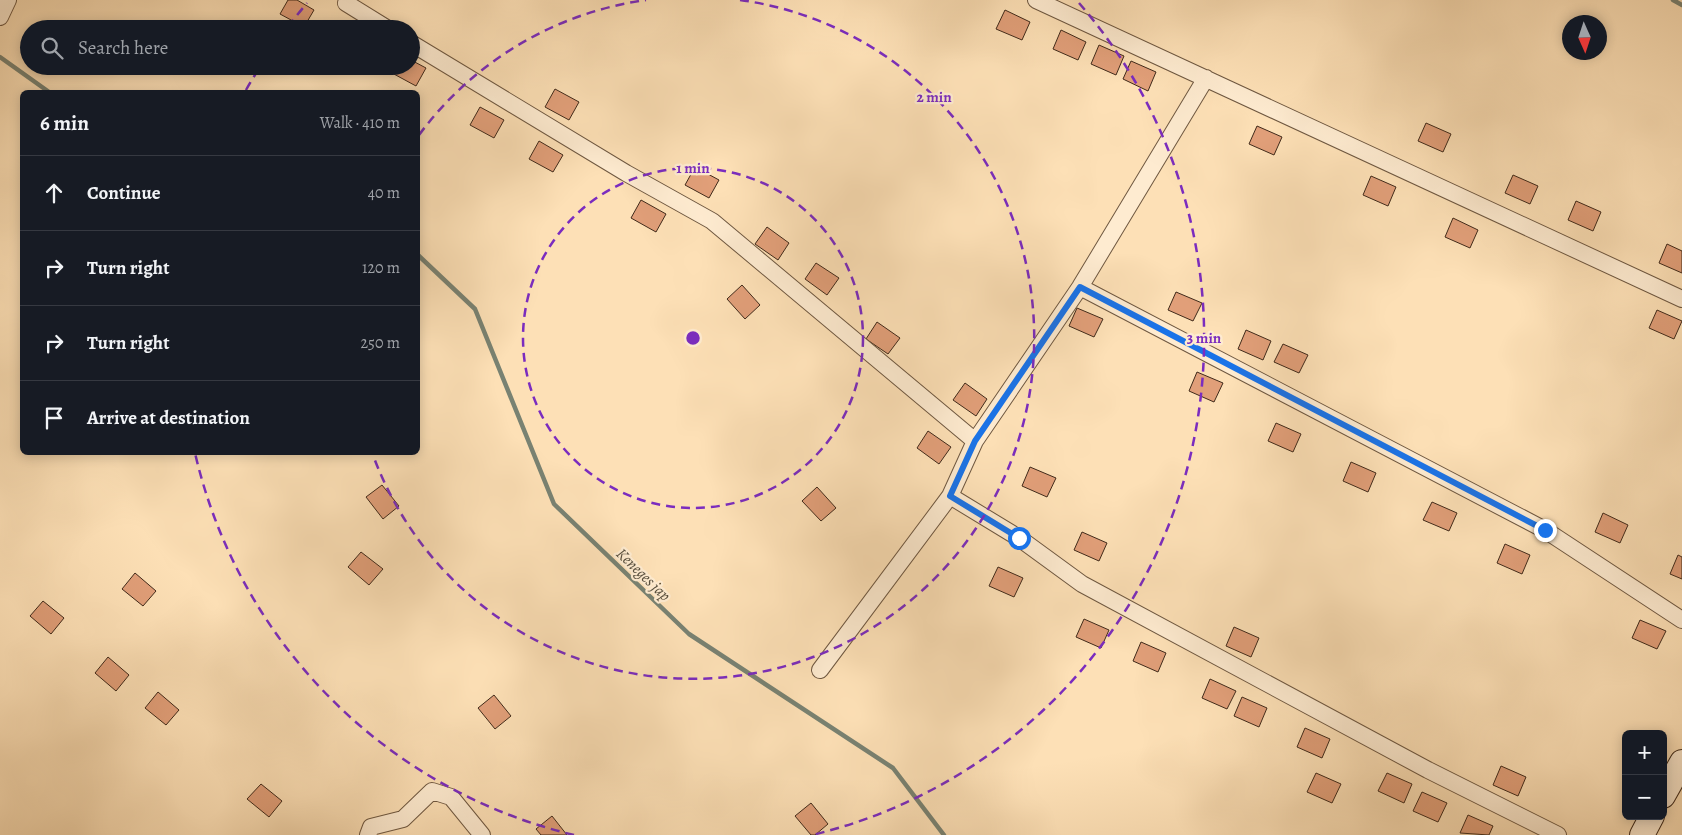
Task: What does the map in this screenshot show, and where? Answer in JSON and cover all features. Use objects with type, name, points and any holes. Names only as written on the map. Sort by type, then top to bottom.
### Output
[{"type":"street","points":[[0,16],[8,0]]},
{"type":"street","points":[[347,0],[346,3],[373,20]]},
{"type":"street","points":[[1036,0],[1682,298]]},
{"type":"street","points":[[420,48],[626,173],[712,221],[975,441]]},
{"type":"street","points":[[820,670],[950,496],[975,441],[1080,287],[1206,78]]},
{"type":"street","points":[[1080,287],[1545,530],[1682,620]]},
{"type":"street","points":[[950,496],[1019,538],[1082,584],[1428,770],[1558,835]]},
{"type":"street","points":[[1667,789],[1682,762]]},
{"type":"street","points":[[368,835],[371,827],[403,818],[432,791],[451,797],[482,835]]},
{"type":"street","points":[[1642,835],[1650,820]]},
{"type":"building","points":[[288,0],[297,0],[314,10],[308,20],[291,20],[280,14]]},
{"type":"building","points":[[1005,10],[1030,22],[1022,40],[996,29]]},
{"type":"building","points":[[1061,30],[1086,42],[1078,60],[1053,49]]},
{"type":"building","points":[[1099,45],[1124,56],[1116,75],[1091,64]]},
{"type":"building","points":[[1131,61],[1156,72],[1148,91],[1123,79]]},
{"type":"building","points":[[420,65],[426,68],[416,86],[396,75],[420,75]]},
{"type":"building","points":[[555,89],[579,102],[569,120],[545,107]]},
{"type":"building","points":[[480,107],[504,120],[494,138],[470,125]]},
{"type":"building","points":[[1426,123],[1451,134],[1443,152],[1418,141]]},
{"type":"building","points":[[1257,126],[1282,137],[1274,155],[1249,144]]},
{"type":"building","points":[[539,141],[563,155],[553,172],[529,159]]},
{"type":"building","points":[[695,167],[719,180],[709,198],[685,185]]},
{"type":"building","points":[[1513,175],[1538,186],[1530,204],[1505,193]]},
{"type":"building","points":[[1371,176],[1396,187],[1388,206],[1363,195]]},
{"type":"building","points":[[641,200],[666,214],[656,232],[631,218]]},
{"type":"building","points":[[1576,201],[1601,212],[1593,231],[1568,220]]},
{"type":"building","points":[[1453,218],[1478,230],[1470,248],[1445,237]]},
{"type":"building","points":[[767,227],[789,243],[778,260],[755,244]]},
{"type":"building","points":[[1667,244],[1682,251],[1682,273],[1659,263]]},
{"type":"building","points":[[816,263],[839,278],[827,295],[805,279]]},
{"type":"building","points":[[742,285],[760,305],[745,319],[727,299]]},
{"type":"building","points":[[1176,292],[1202,303],[1193,321],[1168,310]]},
{"type":"building","points":[[1077,308],[1103,319],[1094,337],[1069,326]]},
{"type":"building","points":[[1657,310],[1682,321],[1674,339],[1649,328]]},
{"type":"building","points":[[877,322],[900,338],[888,354],[866,339]]},
{"type":"building","points":[[1246,330],[1271,341],[1263,360],[1238,349]]},
{"type":"building","points":[[1283,344],[1308,355],[1299,373],[1274,362]]},
{"type":"building","points":[[1197,372],[1223,383],[1214,402],[1189,391]]},
{"type":"building","points":[[965,383],[987,399],[976,416],[953,400]]},
{"type":"building","points":[[1276,423],[1301,434],[1293,452],[1268,441]]},
{"type":"building","points":[[928,431],[951,447],[939,464],[917,448]]},
{"type":"building","points":[[1351,462],[1376,473],[1368,492],[1343,481]]},
{"type":"building","points":[[1030,467],[1056,478],[1047,497],[1022,486]]},
{"type":"building","points":[[382,485],[399,506],[383,519],[366,497]]},
{"type":"building","points":[[817,487],[836,508],[821,521],[802,501]]},
{"type":"building","points":[[1432,502],[1457,513],[1449,531],[1423,520]]},
{"type":"building","points":[[1603,513],[1628,525],[1620,543],[1595,532]]},
{"type":"building","points":[[1082,532],[1107,543],[1099,561],[1074,550]]},
{"type":"building","points":[[1505,544],[1530,555],[1522,574],[1497,563]]},
{"type":"building","points":[[361,552],[383,569],[369,585],[348,567]]},
{"type":"building","points":[[1678,555],[1682,557],[1682,579],[1670,574]]},
{"type":"building","points":[[998,567],[1023,578],[1014,597],[989,586]]},
{"type":"building","points":[[135,573],[156,591],[143,606],[122,589]]},
{"type":"building","points":[[43,601],[64,618],[51,634],[30,616]]},
{"type":"building","points":[[1084,619],[1109,630],[1101,648],[1076,637]]},
{"type":"building","points":[[1640,620],[1666,631],[1657,649],[1632,638]]},
{"type":"building","points":[[1234,627],[1259,638],[1251,657],[1226,646]]},
{"type":"building","points":[[1141,642],[1166,653],[1158,672],[1133,661]]},
{"type":"building","points":[[108,657],[129,675],[116,691],[95,673]]},
{"type":"building","points":[[1210,679],[1236,691],[1227,709],[1202,698]]},
{"type":"building","points":[[158,692],[179,710],[166,725],[145,708]]},
{"type":"building","points":[[494,695],[511,716],[495,729],[478,708]]},
{"type":"building","points":[[1242,697],[1267,708],[1259,727],[1234,716]]},
{"type":"building","points":[[1305,728],[1330,739],[1322,758],[1297,747]]},
{"type":"building","points":[[1501,766],[1526,777],[1518,796],[1493,785]]},
{"type":"building","points":[[1316,773],[1341,784],[1332,803],[1307,792]]},
{"type":"building","points":[[1387,773],[1412,784],[1404,803],[1378,791]]},
{"type":"building","points":[[261,784],[282,801],[269,817],[247,799]]},
{"type":"building","points":[[1422,792],[1447,803],[1438,822],[1413,811]]},
{"type":"building","points":[[811,803],[828,824],[815,835],[811,835],[795,816]]},
{"type":"building","points":[[1468,815],[1493,826],[1489,835],[1460,833]]},
{"type":"building","points":[[552,816],[567,835],[541,835],[536,829]]},
{"type":"waterway","points":[[1673,0],[1682,5]]},
{"type":"waterway","name":"Keneges jap","points":[[0,57],[20,71]]},
{"type":"waterway","name":"Keneges jap","points":[[25,75],[46,90]]},
{"type":"waterway","name":"Keneges jap","points":[[420,257],[475,309],[554,504],[689,634],[893,768],[944,835]]},
{"type":"route","points":[[1019,538],[950,496],[975,441],[1080,287],[1545,530]]}]
